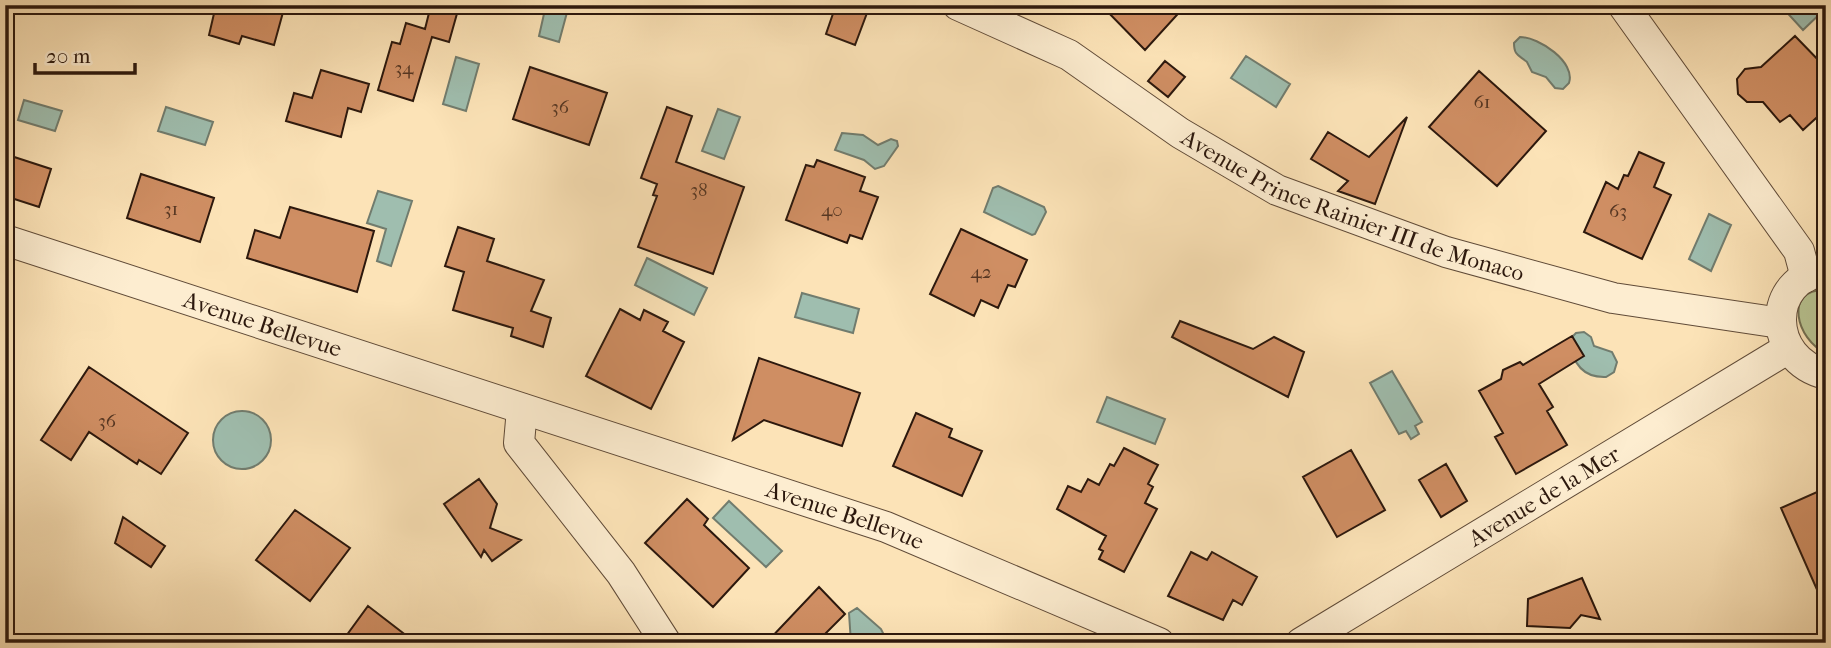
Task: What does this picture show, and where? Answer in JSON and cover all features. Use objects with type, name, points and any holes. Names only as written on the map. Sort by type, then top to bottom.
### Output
[{"type":"street","name":"Avenue Prince Rainier III de Monaco","points":[[958,5],[1069,55],[1180,133],[1277,190],[1446,252],[1613,298],[1784,336]]},
{"type":"street","points":[[1623,5],[1816,273],[1792,288],[1783,304],[1784,336],[1798,362],[1812,371],[1826,374]]},
{"type":"street","name":"Avenue Bellevue","points":[[5,240],[887,527],[1159,643]]},
{"type":"street","name":"Avenue de la Mer","points":[[1301,643],[1784,336]]},
{"type":"street","points":[[522,409],[519,443],[621,573],[666,643]]},
{"type":"green space","points":[[1826,290],[1826,353],[1807,337],[1801,327],[1799,306],[1804,297],[1812,292]]},
{"type":"shaded area","points":[[546,5],[569,5],[559,42],[539,36]]},
{"type":"shaded area","points":[[1780,5],[1826,5],[1826,8],[1803,30]]},
{"type":"shaded area","points":[[1520,37],[1537,41],[1562,59],[1570,75],[1569,83],[1563,89],[1555,88],[1546,77],[1532,72],[1527,62],[1515,50],[1514,43]]},
{"type":"shaded area","points":[[1246,56],[1290,84],[1276,107],[1231,78]]},
{"type":"shaded area","points":[[456,57],[479,64],[466,111],[443,104]]},
{"type":"shaded area","points":[[24,100],[62,111],[55,131],[18,120]]},
{"type":"shaded area","points":[[166,107],[213,122],[205,145],[158,131]]},
{"type":"shaded area","points":[[718,109],[740,117],[724,159],[702,151]]},
{"type":"shaded area","points":[[842,133],[863,135],[878,145],[891,139],[897,141],[898,146],[884,166],[875,169],[864,160],[835,150]]},
{"type":"shaded area","points":[[998,186],[1044,207],[1046,212],[1035,234],[1032,235],[984,212],[993,188]]},
{"type":"shaded area","points":[[378,191],[412,201],[391,266],[377,261],[386,229],[367,223]]},
{"type":"shaded area","points":[[1709,214],[1731,225],[1711,271],[1689,259]]},
{"type":"shaded area","points":[[647,258],[707,288],[694,315],[635,285]]},
{"type":"shaded area","points":[[802,293],[859,309],[853,333],[795,317]]},
{"type":"shaded area","points":[[1584,332],[1591,337],[1594,346],[1612,352],[1617,362],[1614,372],[1606,377],[1591,375],[1585,371],[1573,355],[1569,340],[1576,333]]},
{"type":"shaded area","points":[[1392,371],[1422,422],[1415,426],[1419,434],[1411,439],[1406,431],[1399,434],[1370,383]]},
{"type":"shaded area","points":[[1107,397],[1165,419],[1155,444],[1097,422]]},
{"type":"shaded area","points":[[236,411],[248,411],[263,419],[271,434],[271,446],[263,461],[248,469],[236,469],[221,461],[213,446],[213,434],[221,419]]},
{"type":"shaded area","points":[[729,501],[782,551],[766,567],[713,518]]},
{"type":"shaded area","points":[[857,608],[881,629],[888,643],[851,643],[849,613]]},
{"type":"building","points":[[216,5],[285,5],[274,45],[242,36],[239,44],[209,35]]},
{"type":"building","points":[[431,5],[458,10],[449,42],[432,37],[413,101],[378,90],[392,42],[400,44],[406,23],[425,29]]},
{"type":"building","points":[[836,5],[870,5],[855,45],[826,34]]},
{"type":"building","points":[[1101,5],[1186,5],[1145,50]]},
{"type":"building","points":[[1795,36],[1826,68],[1826,109],[1803,130],[1790,115],[1780,122],[1763,102],[1747,102],[1738,94],[1737,79],[1745,69],[1761,67]]},
{"type":"building","points":[[1165,61],[1185,77],[1168,97],[1148,81]]},
{"type":"building","points":[[530,67],[607,93],[589,145],[513,119]]},
{"type":"building","points":[[321,70],[369,84],[361,112],[348,108],[341,137],[286,121],[294,93],[312,98]]},
{"type":"building","points":[[1479,71],[1546,131],[1497,186],[1429,127]]},
{"type":"building","points":[[667,107],[692,116],[676,162],[744,187],[713,274],[638,247],[657,196],[653,195],[657,184],[641,178]]},
{"type":"building","points":[[1407,117],[1375,204],[1338,191],[1348,181],[1311,159],[1328,132],[1369,157]]},
{"type":"building","points":[[1639,152],[1664,163],[1654,187],[1671,195],[1642,259],[1584,232],[1606,182],[1618,189],[1624,175],[1628,176]]},
{"type":"building","points":[[5,154],[51,169],[39,207],[5,196]]},
{"type":"building","points":[[817,160],[865,177],[860,191],[878,197],[862,239],[850,235],[847,243],[786,220],[806,165],[814,167]]},
{"type":"building","points":[[141,174],[214,198],[200,242],[127,218]]},
{"type":"building","points":[[290,207],[374,231],[357,292],[247,258],[255,230],[280,238]]},
{"type":"building","points":[[458,227],[494,239],[487,261],[544,280],[531,311],[551,318],[543,347],[511,336],[513,328],[453,310],[464,272],[445,266]]},
{"type":"building","points":[[961,229],[1027,260],[1015,287],[1008,285],[998,308],[981,300],[974,316],[930,294]]},
{"type":"building","points":[[620,309],[640,320],[644,310],[668,322],[663,331],[684,342],[651,409],[586,376]]},
{"type":"building","points":[[1180,321],[1253,349],[1274,337],[1304,352],[1288,397],[1172,337]]},
{"type":"building","points":[[1572,336],[1584,356],[1539,384],[1553,407],[1547,411],[1567,445],[1516,474],[1495,437],[1503,433],[1479,391],[1501,379],[1503,370],[1520,362],[1523,365]]},
{"type":"building","points":[[759,358],[860,393],[842,446],[764,420],[733,440]]},
{"type":"building","points":[[89,367],[188,433],[161,474],[139,460],[137,464],[89,432],[71,460],[41,440]]},
{"type":"building","points":[[916,413],[952,429],[949,437],[982,451],[962,496],[893,466]]},
{"type":"building","points":[[1124,448],[1158,465],[1148,484],[1153,487],[1145,503],[1157,509],[1124,572],[1099,559],[1103,551],[1099,549],[1106,536],[1057,509],[1068,486],[1081,492],[1088,479],[1099,485],[1110,464],[1114,466]]},
{"type":"building","points":[[1351,450],[1385,510],[1337,537],[1303,477]]},
{"type":"building","points":[[1446,464],[1467,501],[1441,517],[1419,480]]},
{"type":"building","points":[[479,479],[497,504],[490,528],[521,540],[492,561],[484,550],[481,557],[444,504]]},
{"type":"building","points":[[1826,488],[1826,610],[1781,508]]},
{"type":"building","points":[[687,499],[708,519],[704,525],[749,568],[713,607],[645,543]]},
{"type":"building","points":[[295,510],[350,548],[310,601],[256,560]]},
{"type":"building","points":[[123,517],[165,546],[151,567],[115,543]]},
{"type":"building","points":[[1191,552],[1207,560],[1212,552],[1257,577],[1242,605],[1233,600],[1223,620],[1168,596]]},
{"type":"building","points":[[1582,578],[1600,619],[1581,615],[1570,628],[1527,626],[1528,599]]},
{"type":"building","points":[[819,587],[845,614],[816,643],[766,643]]},
{"type":"building","points":[[368,606],[416,643],[341,643]]}]
